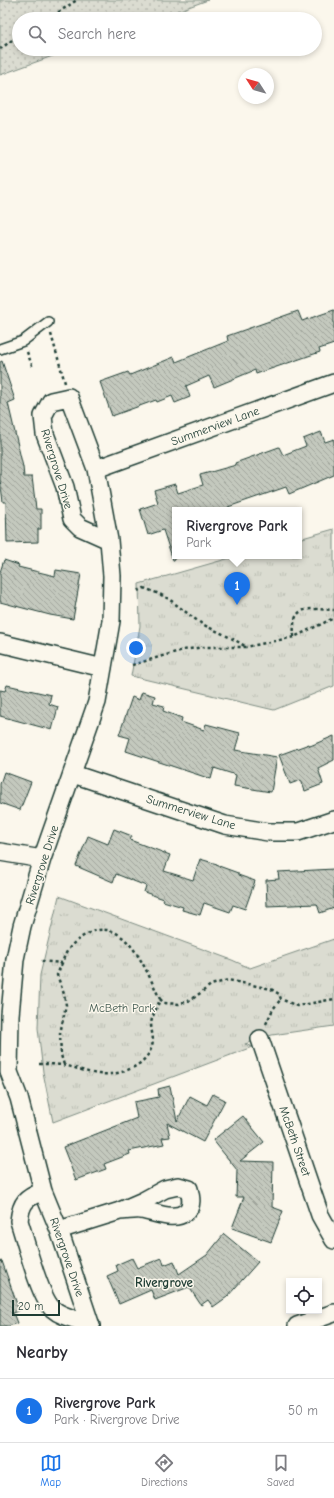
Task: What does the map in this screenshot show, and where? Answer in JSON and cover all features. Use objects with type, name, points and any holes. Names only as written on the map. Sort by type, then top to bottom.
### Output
[{"type":"street","name":"Summerview Lane","points":[[96,469],[334,383]]},
{"type":"street","name":"Rivergrove Drive","points":[[90,1325],[59,1230],[43,1191],[19,1098],[5,1071],[15,959],[22,926],[42,859],[97,702],[110,621],[112,576],[109,540],[96,469],[69,397],[51,401],[43,416],[45,434],[65,487],[72,519],[80,527],[109,540]]},
{"type":"street","points":[[0,643],[103,668]]},
{"type":"street","name":"Summerview Lane","points":[[72,774],[225,825],[268,832],[298,832],[334,820]]},
{"type":"street","points":[[0,852],[42,859]]},
{"type":"street","name":"McBeth Street","points":[[260,1039],[320,1215],[334,1240]]},
{"type":"street","name":"Rivergrove Drive","points":[[43,1191],[24,1201],[20,1210],[19,1221],[43,1295],[52,1309],[62,1315],[90,1325]]},
{"type":"street","points":[[59,1230],[120,1211]]},
{"type":"street","points":[[297,1326],[334,1314]]},
{"type":"lane","points":[[0,349],[23,341],[48,322]]},
{"type":"path","points":[[59,12],[77,0]]},
{"type":"path","points":[[0,49],[12,40]]},
{"type":"path","points":[[48,322],[69,397]]},
{"type":"path","points":[[23,341],[33,368]]},
{"type":"path","points":[[138,591],[144,588],[168,599],[192,617],[210,628],[235,639],[246,647]]},
{"type":"path","points":[[294,637],[293,622],[296,614],[303,610],[334,610]]},
{"type":"path","points":[[132,665],[183,650],[246,647],[294,637],[334,618]]},
{"type":"path","points":[[67,1066],[64,1065],[61,1055],[60,1034],[66,1005],[58,975],[66,951],[76,940],[92,932],[104,930],[118,934],[128,943],[139,956],[160,999],[164,1003],[179,1004],[191,1000],[211,985],[228,980],[240,981],[270,989],[278,994],[281,999],[297,1006],[334,999]]},
{"type":"path","points":[[41,961],[62,963]]},
{"type":"path","points":[[39,1064],[67,1066],[98,1074],[113,1074],[127,1071],[140,1063],[152,1047],[154,1040],[152,1020],[160,999]]},
{"type":"path","points":[[260,1039],[266,1036],[267,1019],[281,999]]},
{"type":"green space","points":[[0,0],[208,0],[175,12],[12,12],[12,56],[53,56],[0,75]]},
{"type":"green space","points":[[334,529],[334,686],[274,710],[131,676],[140,626],[139,584],[226,559],[302,559],[302,538]]},
{"type":"green space","name":"McBeth Park","points":[[59,896],[250,968],[334,939],[334,1026],[272,1035],[245,1044],[252,1047],[53,1122],[43,1072],[38,1028],[40,975]]},
{"type":"building","points":[[334,310],[334,344],[319,349],[320,352],[256,374],[255,370],[214,387],[209,376],[186,386],[190,397],[175,403],[172,396],[157,402],[156,400],[112,416],[100,382],[128,372],[130,375],[174,357],[176,362],[228,341],[227,336],[298,311],[302,321]]},
{"type":"building","points":[[2,361],[15,400],[8,403],[24,477],[32,477],[36,509],[41,509],[41,529],[38,529],[38,542],[7,543],[6,502],[3,502],[0,479],[0,362]]},
{"type":"building","points":[[321,432],[325,442],[334,439],[334,475],[289,494],[286,487],[228,507],[172,507],[172,557],[163,530],[148,535],[140,509],[158,503],[154,490],[175,484],[178,493],[203,485],[200,475],[236,465],[235,463],[279,447],[283,455],[306,446],[303,439]]},
{"type":"building","points":[[4,560],[19,565],[18,567],[55,576],[56,570],[81,574],[73,619],[50,615],[0,602],[0,572]]},
{"type":"building","points":[[7,685],[51,695],[49,704],[58,707],[52,730],[0,716],[0,690],[5,691]]},
{"type":"building","points":[[142,692],[155,696],[153,703],[164,706],[163,711],[182,718],[181,722],[204,730],[206,724],[240,733],[235,750],[277,757],[271,792],[234,786],[236,775],[214,768],[211,779],[126,751],[130,738],[119,735],[132,697],[139,700]]},
{"type":"building","points":[[334,736],[334,760],[318,768],[323,784],[305,791],[301,780],[290,784],[279,755],[309,744],[310,746]]},
{"type":"building","points":[[4,772],[31,782],[20,810],[0,803],[0,784]]},
{"type":"building","points":[[114,829],[132,836],[130,840],[170,855],[164,871],[193,880],[200,859],[217,864],[216,865],[238,873],[238,875],[255,881],[245,909],[233,905],[230,912],[204,903],[200,915],[182,910],[183,907],[163,901],[164,899],[144,892],[146,886],[116,874],[113,882],[76,866],[88,836],[108,844]]},
{"type":"building","points":[[334,869],[334,908],[320,913],[317,904],[267,906],[266,880],[279,879],[278,872]]},
{"type":"building","points":[[170,1086],[177,1121],[190,1096],[207,1105],[213,1094],[225,1100],[203,1142],[167,1123],[170,1137],[162,1138],[164,1144],[129,1151],[130,1154],[104,1164],[106,1169],[76,1180],[63,1147],[137,1118],[134,1102],[159,1097],[158,1089]]},
{"type":"building","points":[[243,1116],[264,1142],[240,1161],[273,1162],[272,1207],[283,1211],[271,1242],[232,1228],[244,1197],[236,1197],[237,1170],[213,1140]]},
{"type":"building","points":[[224,1234],[258,1262],[227,1297],[213,1307],[208,1300],[201,1305],[189,1287],[155,1300],[151,1290],[119,1304],[107,1276],[118,1271],[116,1265],[132,1258],[137,1268],[162,1258],[164,1265],[174,1261],[179,1274],[207,1255]]},
{"type":"building","points":[[2,1261],[19,1310],[13,1313],[17,1323],[9,1326],[0,1326],[0,1262]]},
{"type":"place","name":"Rivergrove Park","points":[[237,605]]},
{"type":"district","name":"Rivergrove","points":[[164,1282]]}]
